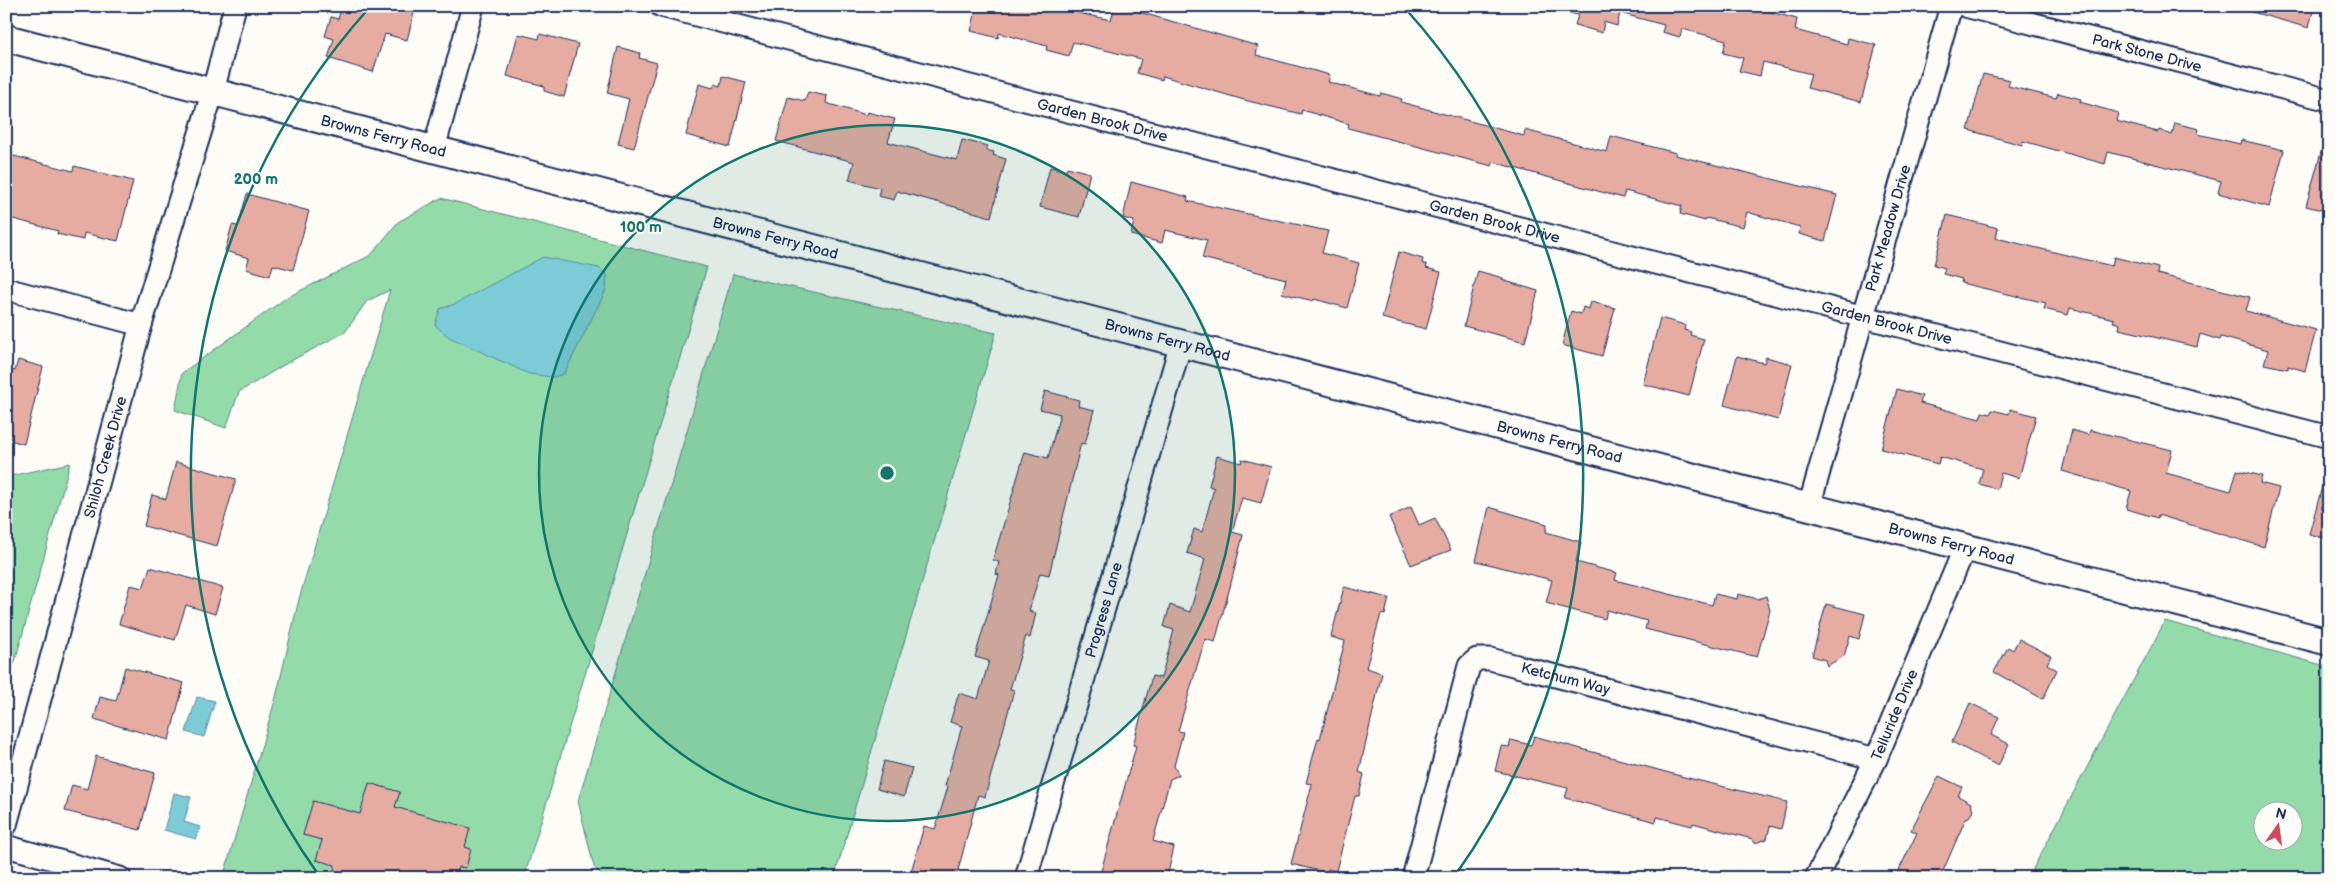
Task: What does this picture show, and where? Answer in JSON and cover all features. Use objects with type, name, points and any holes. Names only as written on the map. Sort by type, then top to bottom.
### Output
[{"type":"street","name":"Shiloh Creek Drive","points":[[6,826],[141,325],[213,91],[235,6]]},
{"type":"street","points":[[434,149],[472,6]]},
{"type":"street","name":"Garden Brook Drive","points":[[661,6],[2329,437]]},
{"type":"street","name":"Park Meadow Drive","points":[[1809,507],[1951,6]]},
{"type":"street","name":"Park Stone Drive","points":[[1965,6],[2329,100]]},
{"type":"street","name":"Browns Ferry Road","points":[[6,38],[2329,642]]},
{"type":"street","points":[[6,290],[141,325]]},
{"type":"street","name":"Progress Lane","points":[[1026,878],[1181,344]]},
{"type":"street","name":"Telluride Drive","points":[[1816,878],[1876,759],[1965,547]]},
{"type":"street","name":"Ketchum Way","points":[[1412,878],[1469,666],[1477,659],[1490,659],[1876,759]]},
{"type":"street","points":[[6,846],[120,878]]},
{"type":"green space","points":[[441,198],[707,267],[524,878],[223,878],[276,697],[299,599],[390,290],[367,301],[345,332],[287,363],[239,392],[226,428],[175,410],[182,373],[286,298],[371,255],[398,222]]},
{"type":"green space","points":[[733,274],[996,333],[834,878],[605,878],[594,867],[578,801]]},
{"type":"green space","points":[[70,463],[14,665],[6,663],[6,477]]},
{"type":"green space","points":[[2165,621],[2329,667],[2329,878],[2028,878]]},
{"type":"water","points":[[543,257],[599,268],[607,275],[606,290],[564,374],[553,377],[529,374],[449,337],[435,325],[440,309],[455,304]]},
{"type":"water","points":[[197,697],[215,701],[204,737],[186,732]]},
{"type":"water","points":[[174,793],[191,797],[184,822],[200,827],[196,839],[164,830]]},
{"type":"building","points":[[342,6],[391,6],[414,13],[407,40],[385,34],[373,72],[328,58],[334,39],[325,36],[331,17],[338,19]]},
{"type":"building","points":[[977,6],[1065,6],[1064,10],[1111,20],[1115,6],[1118,6],[1258,46],[1256,55],[1330,75],[1328,82],[1380,96],[1381,93],[1402,99],[1401,102],[1524,136],[1525,130],[1607,152],[1611,136],[1676,153],[1675,155],[1837,195],[1825,241],[1799,234],[1800,227],[1747,212],[1743,227],[1706,218],[1705,221],[1680,214],[1682,206],[1625,191],[1623,198],[1493,162],[1492,166],[1348,128],[1349,124],[1302,110],[1301,114],[1244,100],[1163,76],[1162,80],[1137,73],[1141,59],[1073,42],[1069,56],[1046,50],[1047,46],[999,33],[998,38],[971,31]]},
{"type":"building","points":[[1567,6],[1760,6],[1759,9],[1797,19],[1795,30],[1847,44],[1848,38],[1876,45],[1861,102],[1807,88],[1811,74],[1763,62],[1760,76],[1739,71],[1743,58],[1723,53],[1726,40],[1682,29],[1680,37],[1662,32],[1664,25],[1620,13],[1617,26],[1604,22],[1602,33],[1575,25],[1578,15],[1566,12]]},
{"type":"building","points":[[2253,6],[2314,6],[2309,28],[2252,12]]},
{"type":"building","points":[[518,34],[539,39],[540,34],[578,44],[564,97],[544,91],[544,86],[507,76]]},
{"type":"building","points":[[618,47],[640,53],[639,58],[657,63],[634,148],[618,144],[629,99],[607,93]]},
{"type":"building","points":[[1983,74],[2010,80],[2008,86],[2056,98],[2058,93],[2081,99],[2080,102],[2118,113],[2116,121],[2158,132],[2159,130],[2172,135],[2175,123],[2199,129],[2198,134],[2240,144],[2241,140],[2284,150],[2269,207],[2218,193],[2221,181],[2108,152],[2105,164],[2023,141],[2022,145],[1968,130]]},
{"type":"building","points":[[723,76],[746,82],[730,147],[686,135],[699,84],[713,88],[715,84],[721,86]]},
{"type":"building","points":[[808,92],[827,96],[826,103],[866,115],[867,112],[895,119],[888,142],[957,160],[962,140],[988,146],[986,150],[994,152],[993,155],[1006,159],[991,217],[897,191],[894,200],[878,196],[880,188],[849,180],[854,162],[776,141],[788,97],[805,101]]},
{"type":"building","points":[[2323,145],[2329,146],[2329,212],[2306,206]]},
{"type":"building","points":[[6,154],[73,171],[74,166],[133,181],[118,241],[84,233],[83,240],[57,234],[58,231],[6,217]]},
{"type":"building","points":[[1050,167],[1066,171],[1067,167],[1090,173],[1079,217],[1040,207]]},
{"type":"building","points":[[1131,182],[1188,197],[1187,201],[1328,231],[1322,253],[1359,263],[1347,308],[1282,293],[1286,279],[1202,258],[1207,240],[1165,230],[1162,243],[1131,235],[1134,221],[1123,218]]},
{"type":"building","points":[[247,194],[309,211],[293,270],[273,265],[270,276],[246,269],[249,258],[225,251],[232,225],[238,226]]},
{"type":"building","points":[[1947,215],[1998,228],[1996,238],[2112,266],[2114,257],[2158,268],[2157,274],[2250,297],[2246,311],[2316,330],[2305,371],[2288,366],[2288,369],[2264,364],[2268,350],[2221,337],[2220,340],[2200,334],[2197,347],[2119,329],[2120,324],[2113,322],[2114,319],[2070,308],[2068,315],[2044,309],[2046,303],[1961,283],[1962,279],[1943,274],[1945,268],[1934,265]]},
{"type":"building","points":[[1399,252],[1423,259],[1422,263],[1427,265],[1426,268],[1441,272],[1426,329],[1382,318]]},
{"type":"building","points":[[1478,271],[1538,291],[1525,342],[1464,326]]},
{"type":"building","points":[[1591,302],[1615,308],[1602,356],[1562,345],[1571,311],[1581,314],[1583,307],[1589,309]]},
{"type":"building","points":[[1660,318],[1685,325],[1684,330],[1691,332],[1690,335],[1704,339],[1689,396],[1643,384]]},
{"type":"building","points":[[1737,356],[1764,363],[1766,357],[1792,364],[1778,420],[1724,405]]},
{"type":"building","points":[[18,360],[43,367],[24,444],[6,439],[6,369],[15,371]]},
{"type":"building","points":[[1897,389],[1922,396],[1920,403],[1980,419],[1982,412],[1990,414],[1992,410],[2009,414],[2010,409],[2036,416],[2019,478],[2001,473],[1997,489],[1979,484],[1983,469],[1940,457],[1938,464],[1881,449]]},
{"type":"building","points":[[1045,391],[1079,400],[1078,406],[1094,410],[1085,444],[1081,443],[1049,575],[1040,573],[1029,611],[1036,613],[1030,638],[1026,636],[1010,689],[1014,690],[985,797],[978,795],[956,878],[931,878],[911,872],[924,826],[935,829],[948,787],[945,786],[962,726],[950,722],[959,693],[978,699],[989,661],[975,657],[999,575],[996,574],[999,562],[993,560],[1025,452],[1048,458],[1060,414],[1040,409]]},
{"type":"building","points":[[2072,430],[2089,435],[2090,430],[2172,450],[2166,473],[2231,491],[2237,470],[2262,476],[2260,483],[2279,488],[2264,547],[2158,515],[2158,518],[2126,509],[2131,491],[2062,471]]},
{"type":"building","points":[[1217,456],[1241,463],[1242,459],[1271,467],[1261,503],[1242,498],[1232,532],[1243,535],[1215,642],[1205,639],[1178,731],[1183,732],[1174,766],[1179,775],[1170,779],[1153,841],[1174,847],[1167,878],[1099,878],[1136,746],[1133,745],[1152,676],[1161,678],[1174,630],[1164,627],[1170,605],[1190,612],[1205,559],[1187,553],[1194,529],[1202,532],[1214,488],[1209,486]]},
{"type":"building","points":[[176,462],[236,479],[217,546],[144,526],[152,495],[166,499]]},
{"type":"building","points":[[2323,483],[2329,484],[2329,539],[2309,534]]},
{"type":"building","points":[[1411,507],[1419,525],[1435,518],[1451,550],[1411,565],[1389,517]]},
{"type":"building","points":[[1489,507],[1547,524],[1546,532],[1581,542],[1576,562],[1617,573],[1615,580],[1712,605],[1715,594],[1737,599],[1738,594],[1758,599],[1766,596],[1770,610],[1757,657],[1645,629],[1647,621],[1607,610],[1605,619],[1546,603],[1552,580],[1476,561]]},
{"type":"building","points":[[150,567],[223,588],[215,614],[186,605],[175,640],[119,624],[130,585],[143,588]]},
{"type":"building","points":[[1344,587],[1389,598],[1385,615],[1381,614],[1366,668],[1382,673],[1359,772],[1364,774],[1359,796],[1355,796],[1336,871],[1328,869],[1327,873],[1291,864],[1312,784],[1306,783],[1318,738],[1320,739],[1345,641],[1331,637]]},
{"type":"building","points":[[1826,604],[1865,614],[1859,639],[1850,636],[1844,656],[1827,666],[1825,660],[1812,656]]},
{"type":"building","points":[[2019,639],[2051,656],[2047,664],[2057,670],[2043,699],[1994,672],[2008,647],[2013,650]]},
{"type":"building","points":[[125,667],[184,683],[169,740],[94,719],[100,697],[116,701]]},
{"type":"building","points":[[1970,703],[1999,717],[1991,735],[2009,744],[1998,766],[1952,742]]},
{"type":"building","points":[[1534,736],[1684,777],[1787,802],[1781,829],[1770,826],[1767,839],[1755,843],[1752,839],[1693,823],[1692,826],[1657,817],[1656,822],[1565,798],[1568,788],[1495,771],[1501,746],[1509,747],[1511,740],[1531,745]]},
{"type":"building","points":[[96,756],[155,773],[140,830],[65,811],[72,785],[87,789]]},
{"type":"building","points":[[884,761],[912,768],[904,797],[877,789]]},
{"type":"building","points":[[1939,776],[1962,787],[1958,796],[1971,803],[1973,811],[1966,818],[1940,878],[1895,878],[1917,833],[1911,830]]},
{"type":"building","points":[[369,783],[400,792],[395,807],[470,828],[465,847],[471,849],[466,868],[459,867],[455,878],[344,878],[333,875],[335,865],[316,860],[322,840],[303,835],[313,801],[360,814]]}]
